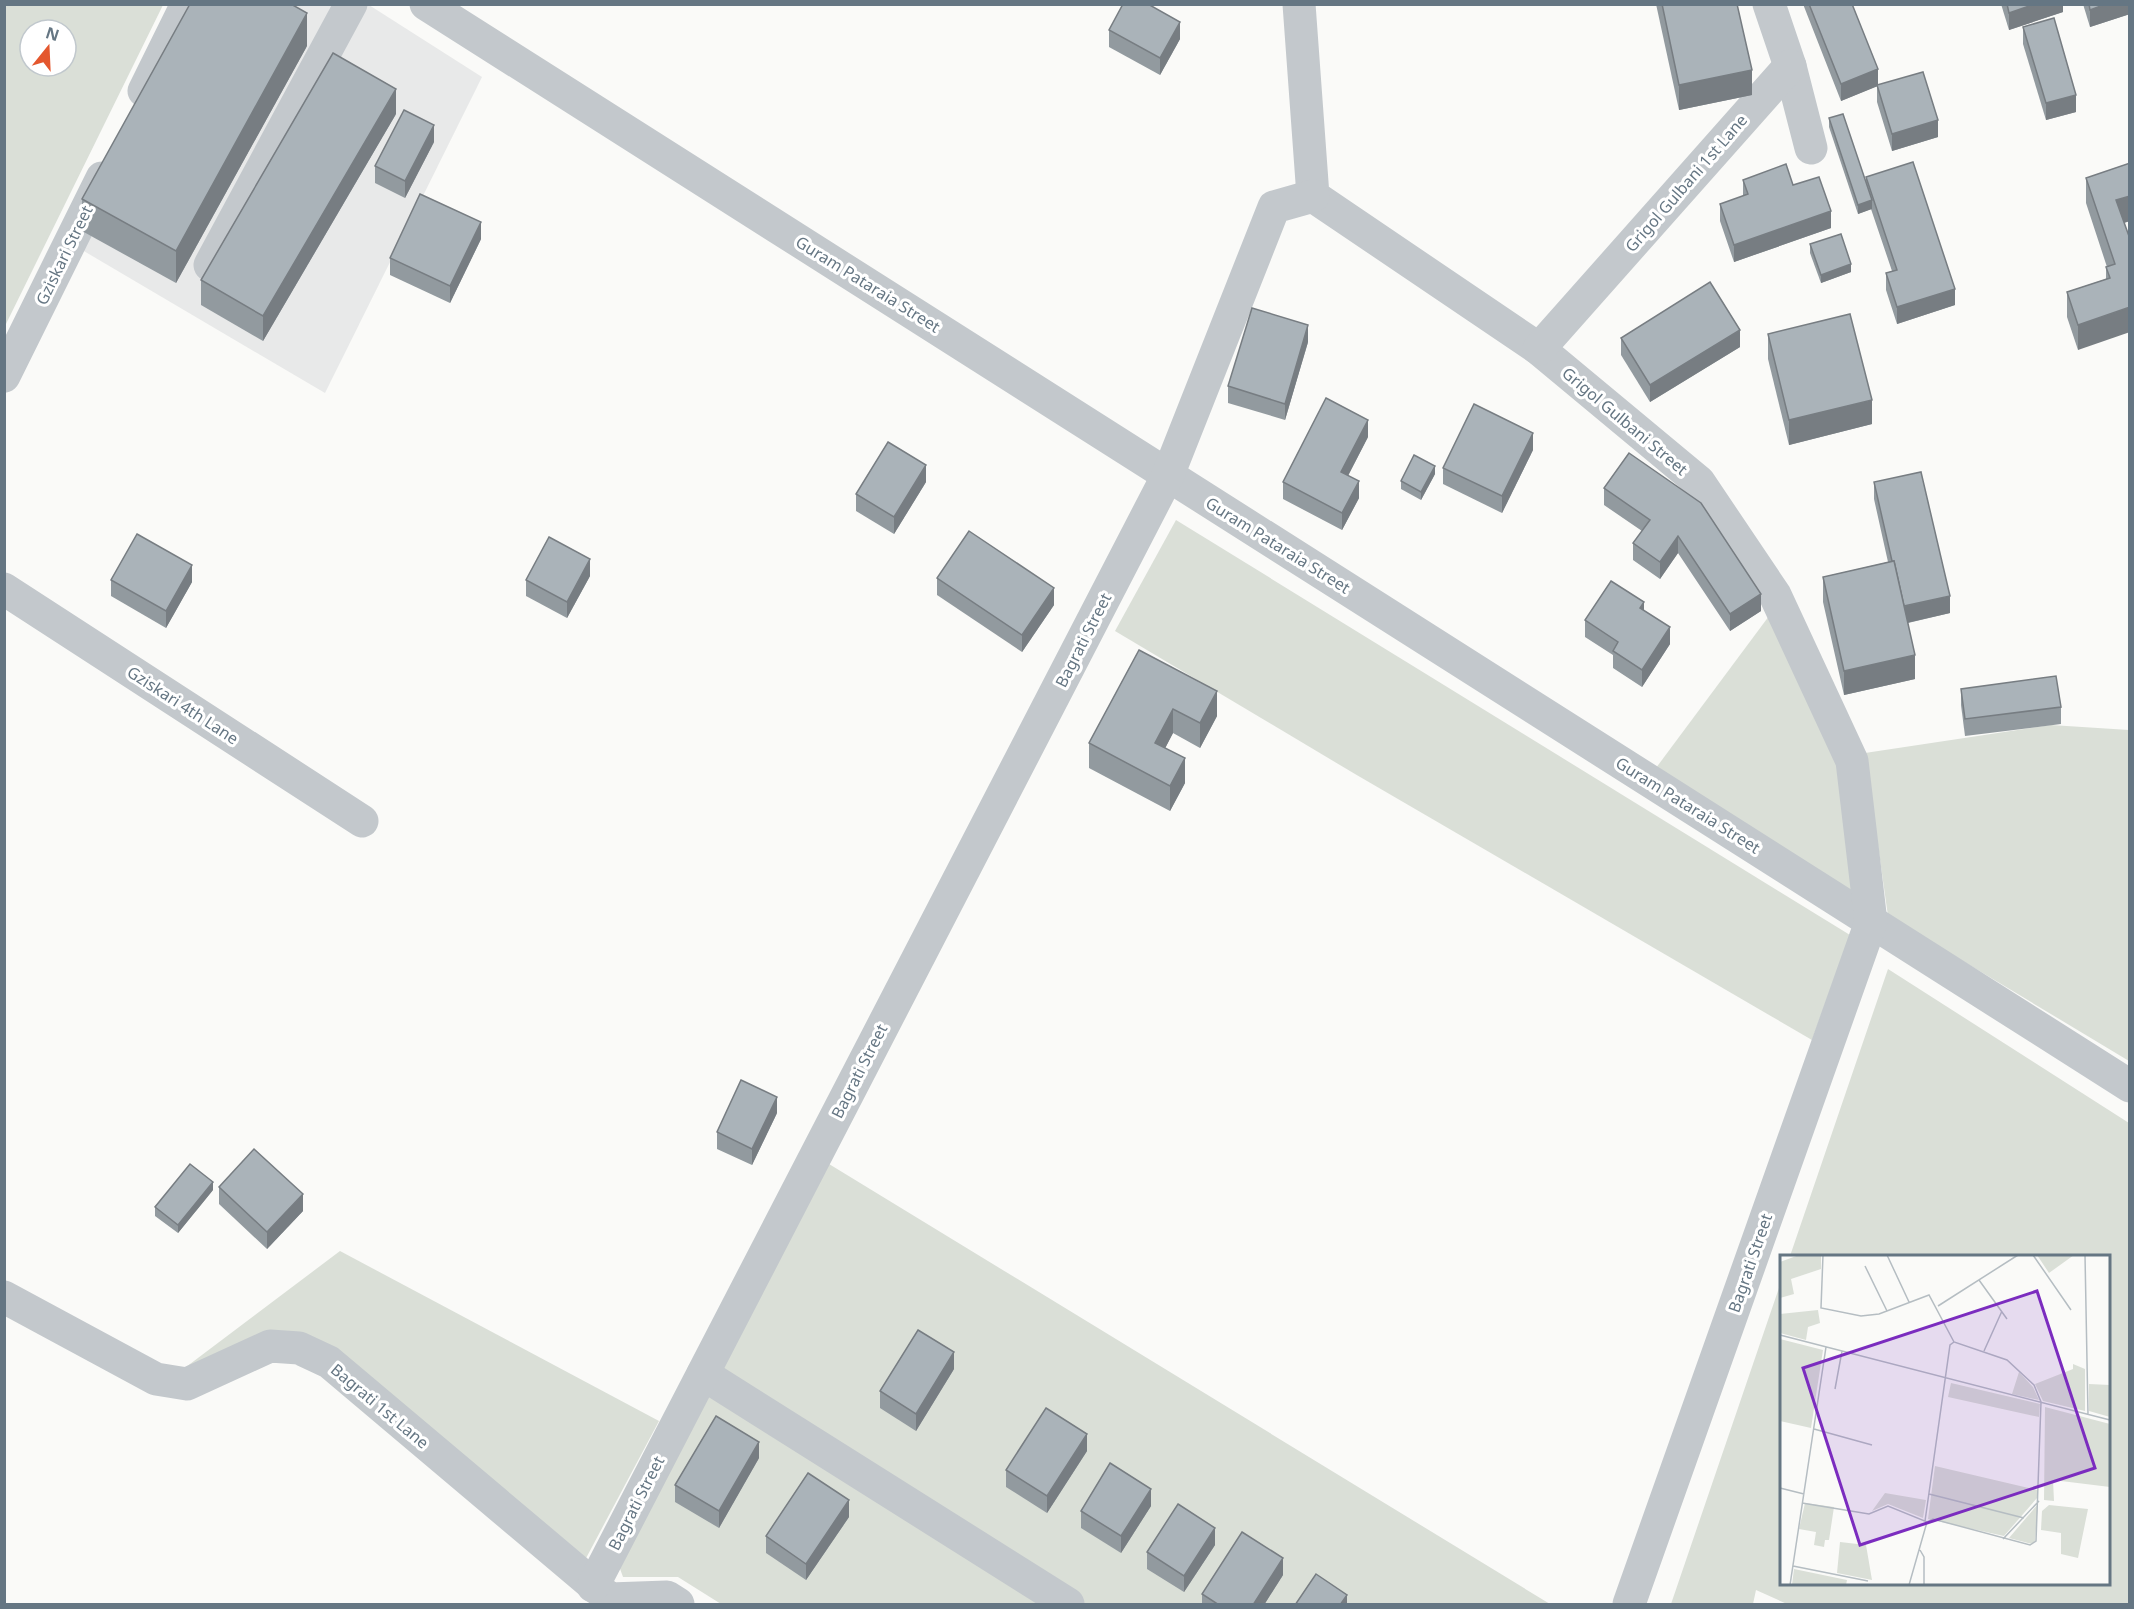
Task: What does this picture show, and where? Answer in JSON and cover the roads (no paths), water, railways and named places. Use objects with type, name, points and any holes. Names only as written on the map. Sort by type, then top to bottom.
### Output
[{"type":"street","points":[[130,121],[187,4]]},
{"type":"street","points":[[210,265],[351,4]]},
{"type":"street","name":"Guram Pataraia Street","points":[[426,4],[2130,1086]]},
{"type":"street","points":[[1299,4],[1312,196]]},
{"type":"street","points":[[1769,4],[1790,66],[1811,148]]},
{"type":"street","name":"Grigol Gulbani 1st Lane","points":[[1539,349],[1790,66]]},
{"type":"street","name":"Gziskari Street","points":[[4,376],[114,153]]},
{"type":"street","name":"Bagrati Street","points":[[603,1597],[703,1374],[1168,475],[1274,207],[1312,196]]},
{"type":"street","name":"Grigol Gulbani Street","points":[[1312,196],[1539,349],[1699,482],[1775,595],[1852,761],[1871,921]]},
{"type":"street","name":"Gziskari 4th Lane","points":[[4,589],[362,821]]},
{"type":"street","name":"Bagrati Street","points":[[1629,1605],[1871,921]]},
{"type":"street","name":"Bagrati 1st Lane","points":[[4,1297],[156,1379],[187,1384],[270,1346],[299,1348],[329,1362],[603,1597]]},
{"type":"street","points":[[703,1374],[1068,1605]]},
{"type":"street","points":[[603,1597],[667,1597],[678,1605]]}]
